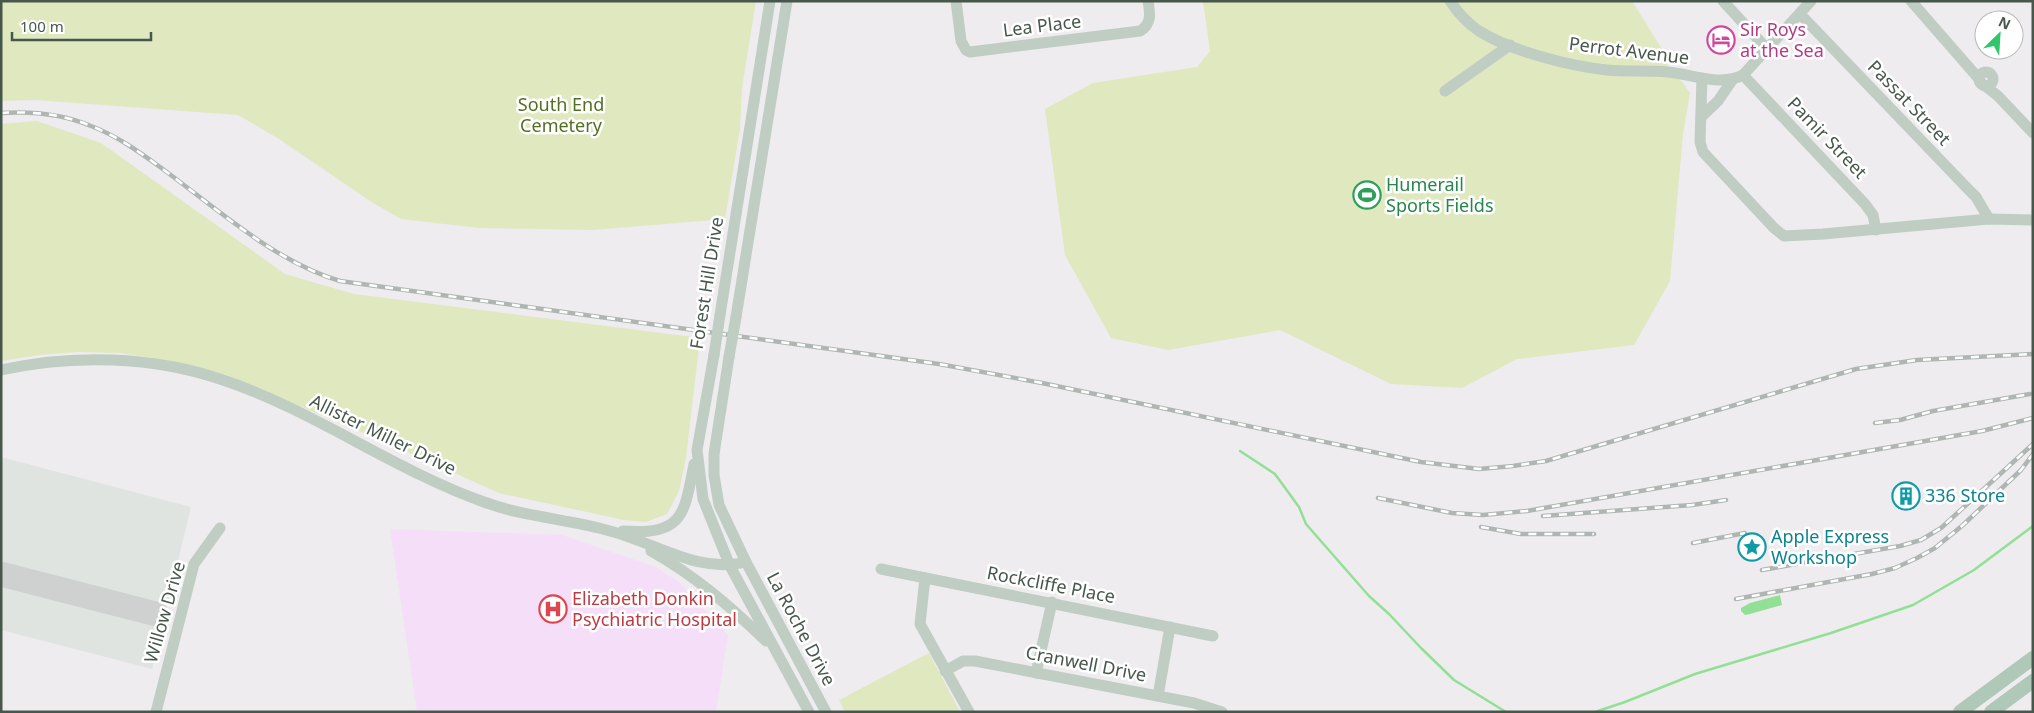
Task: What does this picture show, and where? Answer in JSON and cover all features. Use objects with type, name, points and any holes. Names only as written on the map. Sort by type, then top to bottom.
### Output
[{"type":"main road","points":[[1960,712],[2033,658]]},
{"type":"main road","points":[[1992,712],[2033,681]]},
{"type":"street","name":"Forest Hill Drive","points":[[730,566],[703,499],[697,450],[770,1]]},
{"type":"street","name":"Forest Hill Drive","points":[[746,562],[719,505],[714,475],[716,439],[786,1]]},
{"type":"street","name":"Lea Place","points":[[956,1],[961,41],[966,50],[970,52],[1140,31],[1145,28],[1149,20],[1148,1]]},
{"type":"street","name":"Perrot Avenue","points":[[1450,1],[1465,20],[1479,30],[1510,45],[1564,62],[1605,70],[1667,72],[1702,78],[1738,77]]},
{"type":"street","points":[[1723,1],[1767,49]]},
{"type":"street","points":[[1702,117],[1811,1]]},
{"type":"street","points":[[1911,1],[1968,65],[1985,80],[2033,133]]},
{"type":"street","name":"Passat Street","points":[[1800,14],[1976,197],[1989,219]]},
{"type":"street","points":[[1445,91],[1510,45]]},
{"type":"street","name":"Pamir Street","points":[[1738,77],[1865,204],[1872,215],[1876,230]]},
{"type":"street","points":[[1702,78],[1700,142],[1703,152],[1774,228],[1784,236],[1876,230],[1989,219],[2033,220]]},
{"type":"street","name":"Allister Miller Drive","points":[[1,370],[49,362],[88,360],[164,366],[198,373],[224,380],[274,401],[441,485],[484,503],[613,532],[697,562],[730,566],[746,562]]},
{"type":"street","points":[[613,532],[656,531],[676,521],[682,514],[687,500],[697,450]]},
{"type":"street","name":"Willow Drive","points":[[156,712],[194,564],[220,528]]},
{"type":"street","points":[[613,532],[676,566],[708,588],[775,649]]},
{"type":"street","name":"La Roche Drive","points":[[746,562],[826,712]]},
{"type":"street","name":"La Roche Drive","points":[[730,566],[809,712]]},
{"type":"street","name":"Rockcliffe Place","points":[[881,569],[1214,636]]},
{"type":"street","points":[[926,578],[920,624],[969,712]]},
{"type":"street","points":[[1036,673],[1052,602]]},
{"type":"street","points":[[1158,696],[1170,627]]},
{"type":"street","name":"Cranwell Drive","points":[[945,671],[954,665],[969,660],[1194,703],[1222,712]]},
{"type":"shaded area","points":[[1,457],[191,507],[152,669],[1,630]]},
{"type":"shaded area","name":"Elizabeth Donkin Psychiatric Hospital","points":[[390,529],[562,535],[656,567],[680,583],[728,635],[716,712],[417,712]]},
{"type":"shaded area","points":[[1780,595],[1782,605],[1745,615],[1741,611],[1741,608],[1750,603]]},
{"type":"green space","name":"South End Cemetery","points":[[1,1],[756,1],[742,88],[740,129],[725,219],[593,230],[479,228],[401,219],[373,203],[279,139],[238,115],[35,100],[1,101]]},
{"type":"green space","name":"Humerail Sports Fields","points":[[1203,1],[1632,1],[1665,54],[1668,68],[1690,93],[1683,134],[1670,281],[1634,345],[1517,359],[1462,388],[1391,384],[1280,330],[1168,350],[1111,338],[1065,255],[1045,109],[1093,83],[1197,67],[1210,51]]},
{"type":"green space","points":[[37,121],[101,143],[285,274],[354,294],[700,338],[686,458],[679,491],[667,514],[646,522],[624,520],[499,493],[227,375],[172,361],[120,353],[78,352],[39,355],[1,361],[1,124]]},
{"type":"green space","points":[[929,653],[960,712],[845,712],[839,700]]},
{"type":"waterway","points":[[1240,451],[1275,474],[1299,507],[1306,524],[1369,596],[1421,648],[1454,680],[1506,712]]},
{"type":"waterway","points":[[1595,712],[1695,674],[1831,633],[1913,605],[1974,570],[2033,526]]},
{"type":"taxiway","points":[[1,574],[156,614]]},
{"type":"railway","points":[[1,113],[24,112],[58,116],[80,122],[110,134],[144,155],[224,216],[269,247],[292,261],[340,281],[939,364],[1042,383],[1421,462],[1479,469],[1546,461],[1856,369],[1917,360],[2033,354]]},
{"type":"railway","points":[[1875,423],[1900,420],[1933,411],[2030,394]]},
{"type":"railway","points":[[1378,498],[1452,513],[1483,515],[1527,511],[1982,431],[2033,418]]},
{"type":"railway","points":[[1762,570],[1900,546],[1921,540],[1941,528],[2033,444]]},
{"type":"railway","points":[[1736,599],[1872,574],[1895,568],[1917,558],[1935,548],[1963,525],[2021,470],[2033,454]]},
{"type":"railway","points":[[1543,516],[1692,505],[1726,500]]},
{"type":"railway","points":[[1481,527],[1521,534],[1594,534]]},
{"type":"railway","points":[[1693,543],[1745,533]]},
{"type":"place","name":"Sir Roys at the Sea","points":[[1721,40]]},
{"type":"place","name":"Humerail Sports Fields","points":[[1367,195]]},
{"type":"place","name":"336 Store","points":[[1906,496]]},
{"type":"place","name":"Apple Express Workshop","points":[[1752,547]]},
{"type":"place","name":"Elizabeth Donkin Psychiatric Hospital","points":[[553,609]]}]
